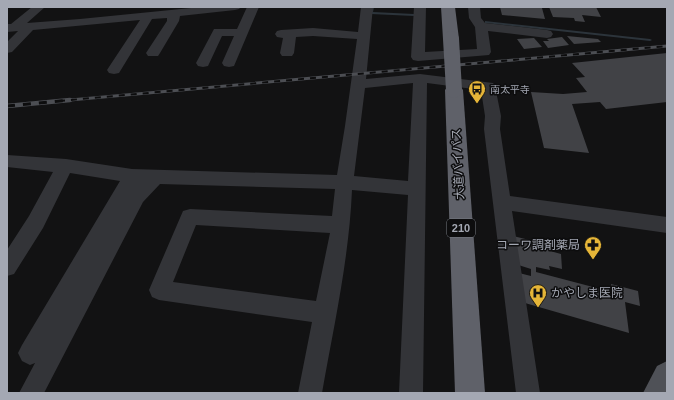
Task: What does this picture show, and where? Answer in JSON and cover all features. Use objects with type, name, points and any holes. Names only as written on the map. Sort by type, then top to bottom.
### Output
[{"type":"highway","name":"大道バイパス","points":[[448,7],[454,90],[470,393]]},
{"type":"main road","points":[[658,393],[667,376]]},
{"type":"street","points":[[11,28],[39,7]]},
{"type":"street","points":[[11,28],[174,14],[235,7]]},
{"type":"street","points":[[229,62],[253,7]]},
{"type":"street","points":[[310,393],[326,313],[341,225],[344,182],[367,7]]},
{"type":"street","points":[[420,7],[418,56],[484,52],[481,27],[475,18],[474,7]]},
{"type":"street","points":[[153,53],[173,21],[174,14]]},
{"type":"street","points":[[114,70],[146,22],[148,16]]},
{"type":"street","points":[[7,49],[30,26]]},
{"type":"street","points":[[481,27],[495,27],[547,34]]},
{"type":"street","points":[[202,64],[218,32],[242,33]]},
{"type":"street","points":[[287,53],[286,33],[313,32],[364,36]]},
{"type":"street","points":[[358,84],[420,78],[488,86],[493,116],[492,130],[528,393]]},
{"type":"street","points":[[411,393],[420,78]]},
{"type":"street","points":[[7,161],[66,166],[132,176],[344,182],[416,190]]},
{"type":"street","points":[[7,267],[28,236],[66,166]]},
{"type":"street","points":[[30,352],[132,176]]},
{"type":"street","points":[[31,393],[136,198],[155,177]]},
{"type":"street","points":[[502,202],[667,225]]},
{"type":"street","points":[[326,313],[159,290],[190,217],[341,225]]},
{"type":"building","points":[[500,7],[542,8],[545,19],[502,15]]},
{"type":"building","points":[[549,7],[596,7],[601,17],[582,15],[585,22],[575,21],[574,18],[553,17]]},
{"type":"building","points":[[567,36],[598,39],[601,42],[574,44]]},
{"type":"building","points":[[562,37],[569,45],[548,48],[543,41],[549,41],[547,39]]},
{"type":"building","points":[[534,38],[542,47],[524,49],[517,39]]},
{"type":"building","points":[[667,53],[667,102],[606,109],[600,102],[572,104],[589,153],[544,148],[531,92],[563,94],[587,92],[576,78],[585,77],[572,63]]},
{"type":"building","points":[[513,236],[550,245],[550,251],[561,254],[562,269],[549,266],[550,270],[536,267],[536,272],[612,292],[611,284],[638,291],[640,306],[625,302],[629,333],[518,301],[519,273],[531,276],[531,269],[512,263]]},
{"type":"waterway","points":[[372,7],[371,13],[414,15]]},
{"type":"waterway","points":[[486,22],[650,40]]},
{"type":"railway","points":[[69,100],[667,46]]},
{"type":"railway","points":[[7,106],[69,100]]},
{"type":"railway","points":[[59,101],[69,100]]},
{"type":"place","name":"南太平寺","points":[[477,104]]},
{"type":"place","name":"コーワ調剤薬局","points":[[593,260]]},
{"type":"place","name":"かやしま医院","points":[[538,308]]}]
